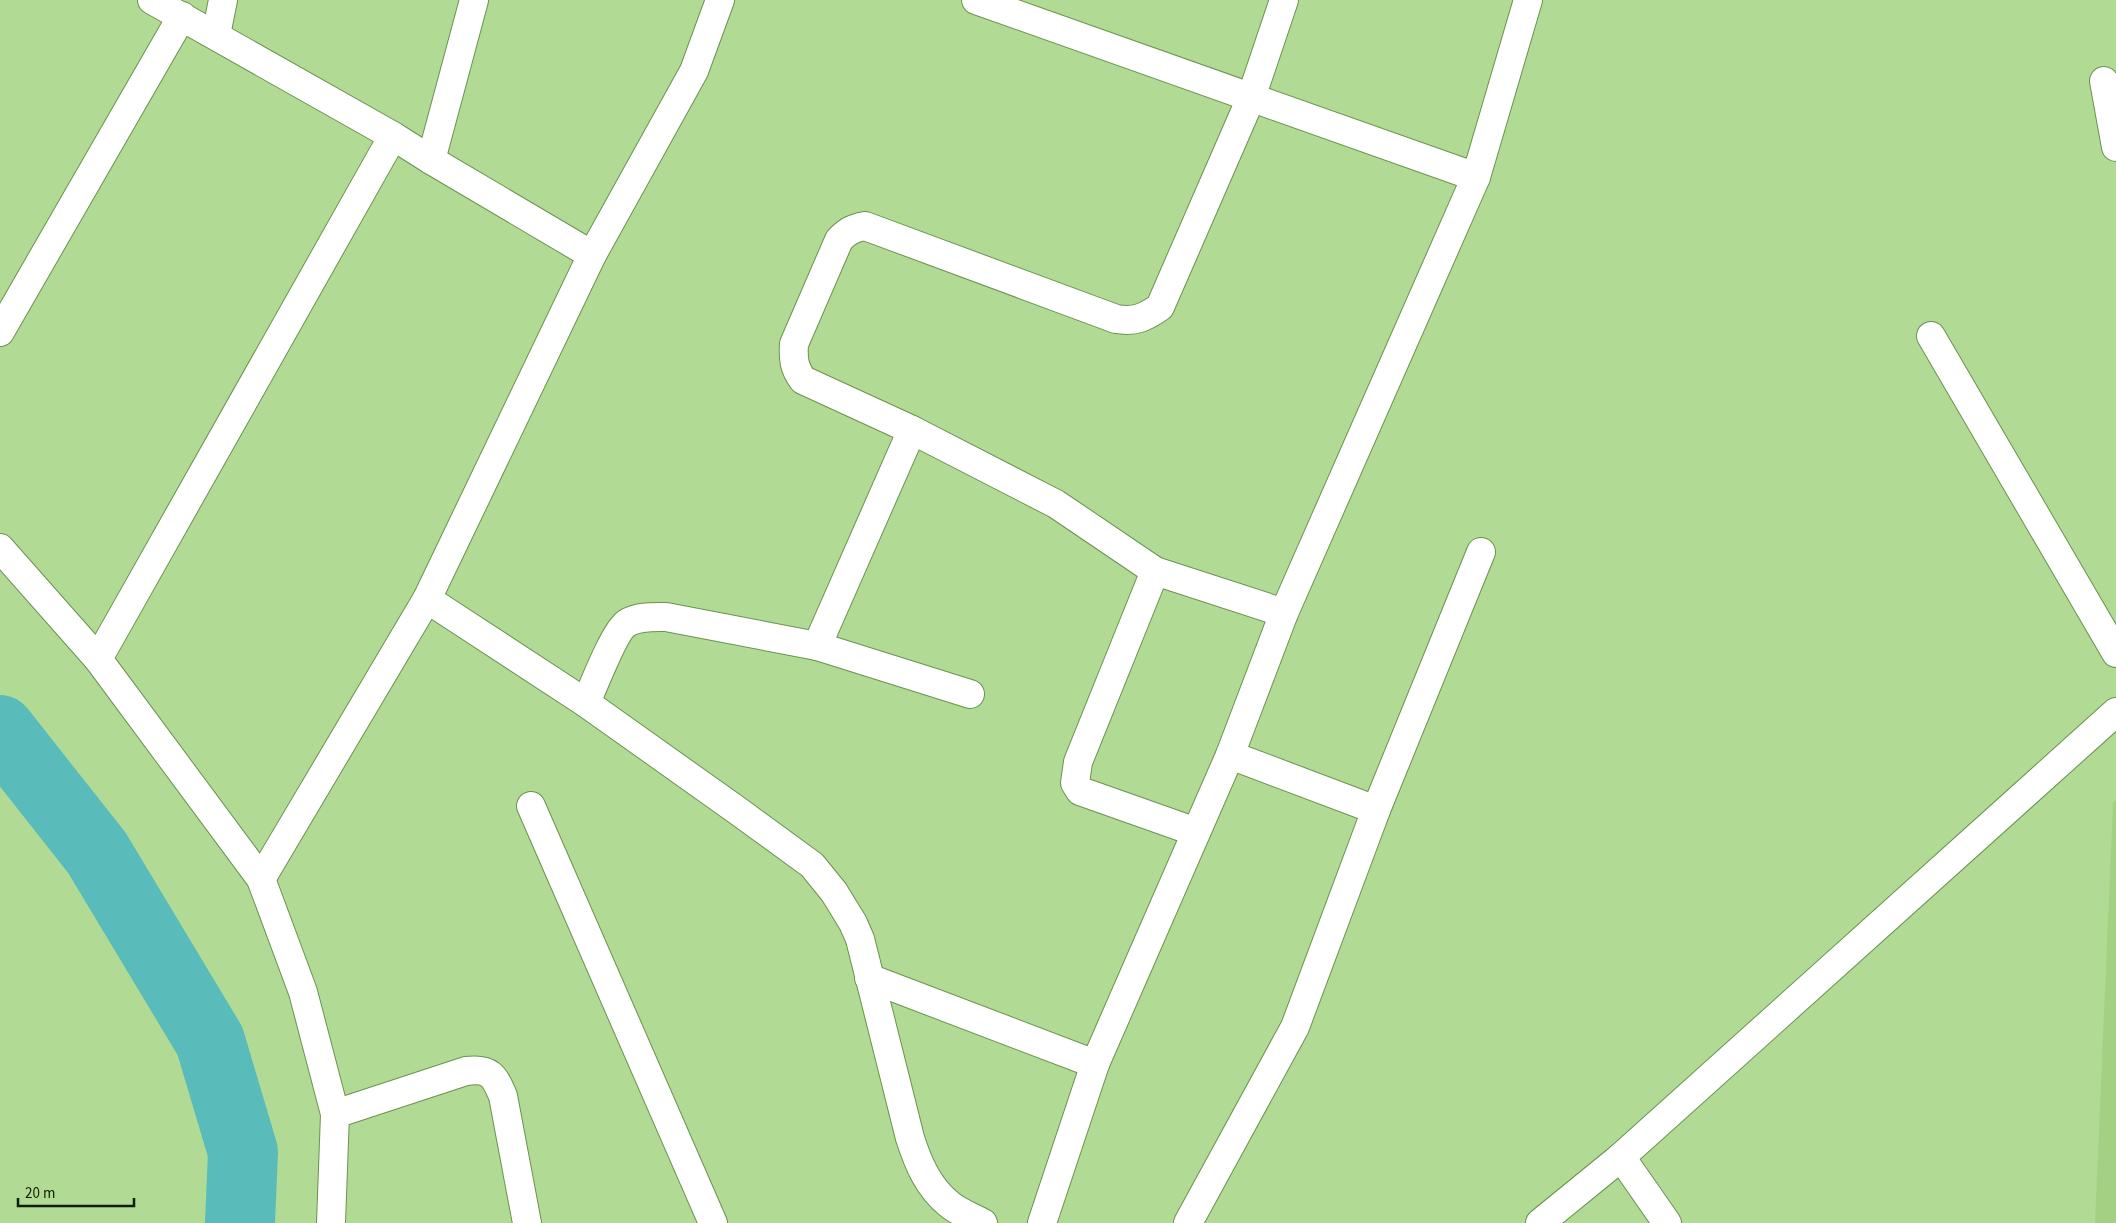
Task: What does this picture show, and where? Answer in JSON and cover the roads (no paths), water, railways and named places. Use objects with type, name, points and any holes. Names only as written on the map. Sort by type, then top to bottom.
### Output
[{"type":"street","points":[[152,0],[216,34],[393,136],[592,256]]},
{"type":"street","points":[[216,34],[224,0]]},
{"type":"street","points":[[431,160],[474,0]]},
{"type":"street","points":[[261,879],[427,599],[592,256],[694,71],[720,0]]},
{"type":"street","points":[[976,0],[1476,176]]},
{"type":"street","points":[[1284,0],[1251,98],[1160,307],[1138,319],[1129,321],[1116,319],[865,226],[855,228],[839,240],[794,344],[795,368],[803,380],[912,430],[1056,504],[1155,571],[1284,614]]},
{"type":"street","points":[[1048,1221],[1095,1064],[1230,755],[1284,614],[1476,176],[1528,0]]},
{"type":"street","points":[[0,332],[182,16]]},
{"type":"street","points":[[2104,81],[2116,147]]},
{"type":"street","points":[[98,659],[393,136]]},
{"type":"street","points":[[1931,336],[2116,653]]},
{"type":"street","points":[[817,646],[912,430]]},
{"type":"street","points":[[0,548],[98,659],[261,879],[303,992],[335,1114],[331,1223]]},
{"type":"street","points":[[1188,1223],[1295,1027],[1376,810],[1481,552]]},
{"type":"street","points":[[1155,571],[1078,762],[1074,783],[1080,791],[1196,832]]},
{"type":"street","points":[[427,599],[586,703],[738,810],[812,866],[834,892],[853,923],[919,1166],[935,1191],[950,1205],[982,1223]]},
{"type":"street","points":[[586,703],[616,636],[626,623],[645,617],[666,617],[817,646],[970,694]]},
{"type":"street","points":[[1540,1223],[1621,1156],[2116,712]]},
{"type":"street","points":[[1230,755],[1376,810]]},
{"type":"street","points":[[532,806],[713,1223]]},
{"type":"street","points":[[869,978],[1095,1064]]},
{"type":"street","points":[[335,1114],[466,1071],[481,1069],[494,1077],[503,1096],[527,1223]]},
{"type":"street","points":[[1621,1156],[1667,1223]]},
{"type":"waterway","points":[[0,730],[97,853],[210,1041],[243,1152],[240,1223]]}]
